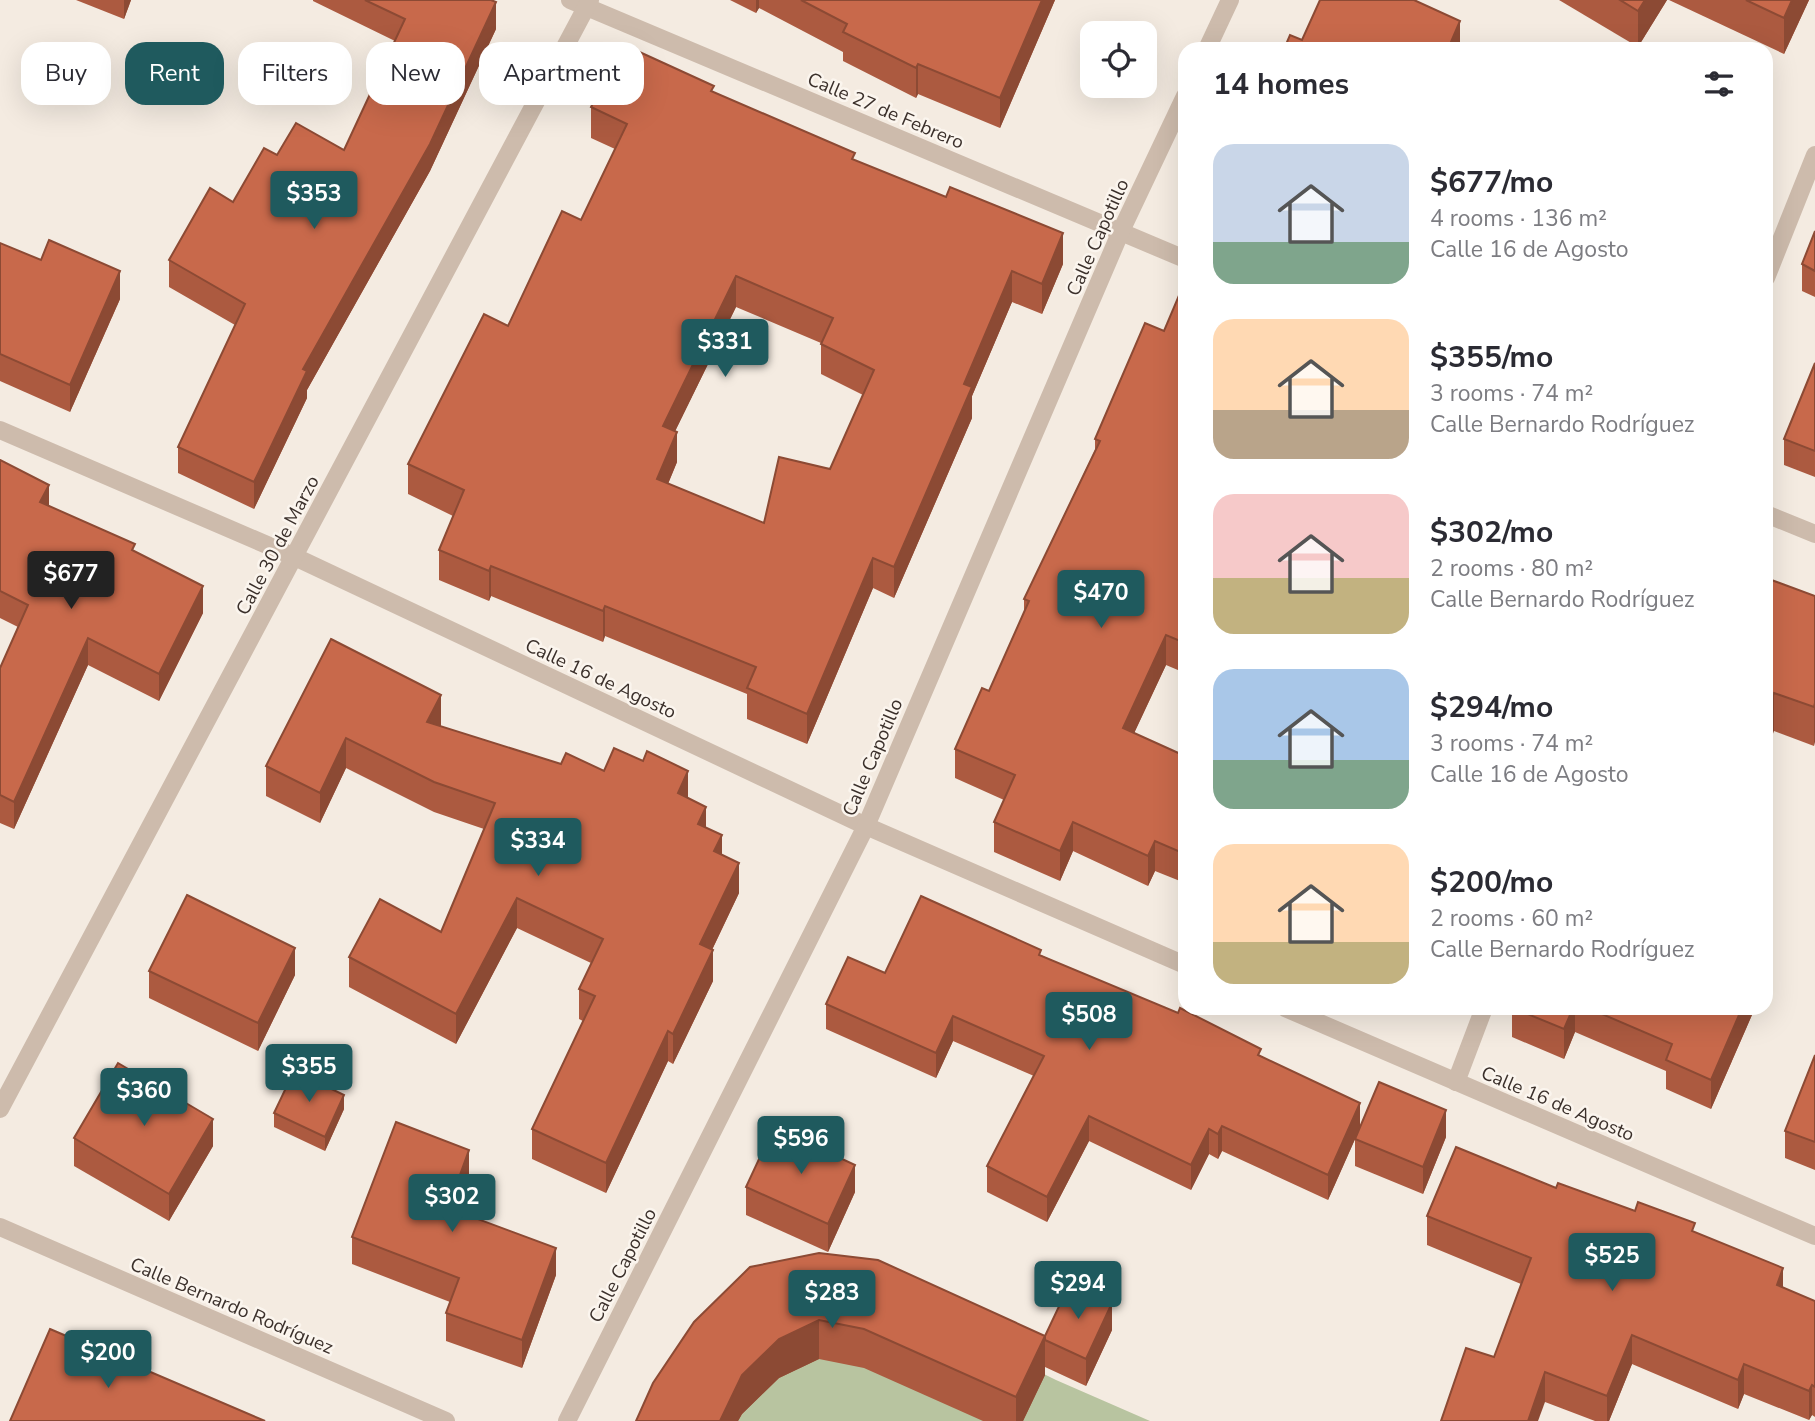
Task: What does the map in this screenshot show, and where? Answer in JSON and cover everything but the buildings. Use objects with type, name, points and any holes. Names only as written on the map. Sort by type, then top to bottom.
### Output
[{"type":"street","points":[[1210,42],[1230,0]]},
{"type":"street","name":"Calle 27 de Febrero","points":[[582,2],[1178,256]]},
{"type":"street","name":"Calle 30 de Marzo","points":[[0,1109],[295,557],[582,2]]},
{"type":"street","name":"Calle Capotillo","points":[[567,1421],[866,826],[1121,231],[1178,111]]},
{"type":"street","points":[[1773,260],[1815,155]]},
{"type":"street","name":"Calle 16 de Agosto","points":[[0,430],[295,557],[866,826],[1178,962]]},
{"type":"street","points":[[1773,517],[1815,534]]},
{"type":"street","name":"Calle 16 de Agosto","points":[[1301,1015],[1815,1236]]},
{"type":"street","points":[[1456,1082],[1481,1015]]},
{"type":"street","name":"Calle Bernardo Rodríguez","points":[[0,1227],[446,1421]]},
{"type":"green space","points":[[874,1290],[1056,1380],[1150,1421],[640,1421]]}]
